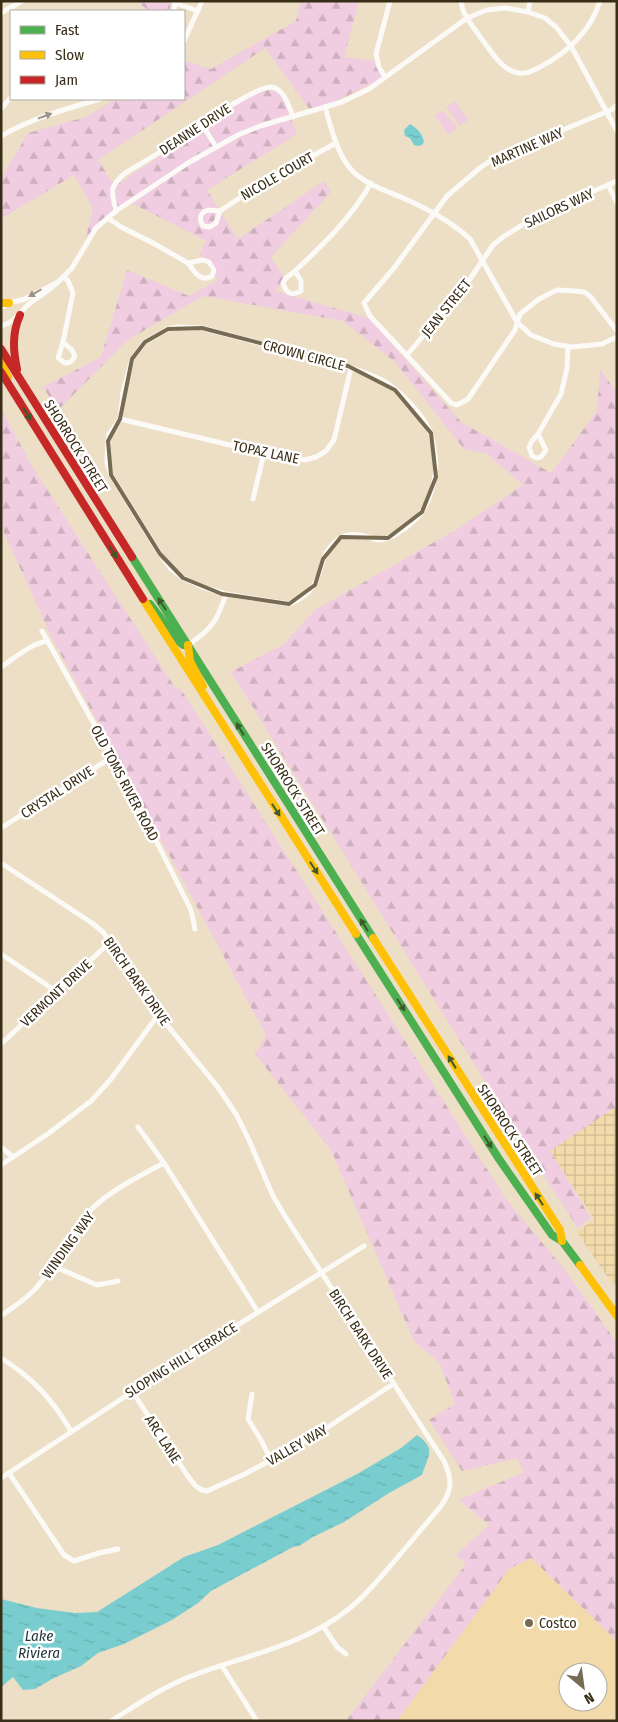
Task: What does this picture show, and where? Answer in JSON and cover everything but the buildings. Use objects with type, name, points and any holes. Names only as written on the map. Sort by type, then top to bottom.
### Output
[{"type":"main road","points":[[20,315],[13,334],[12,351],[20,378]]},
{"type":"main road","name":"SHORROCK STREET","points":[[1,349],[560,1230],[562,1242]]},
{"type":"main road","points":[[1,363],[16,396]]},
{"type":"main road","name":"SHORROCK STREET","points":[[1,372],[132,583],[499,1159],[552,1235],[562,1242],[617,1316]]},
{"type":"main road","points":[[132,583],[158,613],[178,641],[188,645],[189,662],[219,720]]},
{"type":"street","points":[[185,39],[202,1]]},
{"type":"street","points":[[385,77],[376,61],[376,54],[390,1]]},
{"type":"street","points":[[461,1],[467,18],[502,64],[520,74],[527,74],[558,58],[582,36],[594,18],[600,1]]},
{"type":"street","points":[[528,12],[530,1]]},
{"type":"street","points":[[1,13],[18,2]]},
{"type":"street","points":[[175,2],[198,11]]},
{"type":"street","points":[[1,326],[20,315],[28,305],[49,291],[64,277],[72,268],[96,228],[116,211],[188,163],[245,132],[342,102],[369,89],[467,18],[494,8],[528,12],[545,18],[556,27],[571,46],[617,131]]},
{"type":"street","name":"DEANNE DRIVE","points":[[116,211],[112,192],[113,186],[119,178],[243,98],[266,87],[278,90],[289,105],[293,117]]},
{"type":"street","points":[[1,109],[10,98]]},
{"type":"street","points":[[1,136],[16,127],[52,113],[97,100]]},
{"type":"street","name":"MARTINE WAY","points":[[407,356],[370,316],[364,303],[394,268],[447,196],[495,158],[606,112],[617,105]]},
{"type":"street","points":[[325,107],[336,143],[350,168],[371,183],[434,214],[459,229],[470,239],[517,322],[531,335],[540,340],[568,347],[602,344],[617,337]]},
{"type":"street","points":[[202,124],[216,147]]},
{"type":"street","name":"NICOLE COURT","points":[[220,211],[264,182],[336,143]]},
{"type":"street","name":"SAILORS WAY","points":[[482,260],[493,245],[538,215],[617,181]]},
{"type":"street","points":[[295,271],[300,281],[301,291],[296,294],[290,294],[283,283],[286,278],[328,241],[349,217],[371,183]]},
{"type":"street","points":[[608,185],[617,203]]},
{"type":"street","points":[[108,218],[188,263],[203,279],[207,279],[214,273],[209,262],[203,260],[188,263]]},
{"type":"street","name":"JEAN STREET","points":[[407,356],[466,286],[482,260]]},
{"type":"street","points":[[62,342],[73,293],[64,277]]},
{"type":"street","points":[[1,308],[5,303],[25,299],[58,282]]},
{"type":"street","points":[[407,356],[451,403],[457,405],[468,400],[515,330],[520,314],[557,290],[584,292],[590,296],[617,331]]},
{"type":"street","name":"CROWN CIRCLE","points":[[178,327],[202,328],[351,368],[381,380],[395,390],[413,407],[431,433],[436,461],[436,477],[422,512],[408,526],[388,538],[376,540],[356,534],[341,537],[330,547],[323,559],[321,571],[315,585],[308,594],[289,604],[226,594],[183,578],[171,569],[111,475],[107,463],[109,434],[120,419],[123,393],[132,359],[145,342],[178,327]]},
{"type":"street","points":[[538,434],[561,394],[568,368],[568,347]]},
{"type":"street","name":"TOPAZ LANE","points":[[120,419],[264,454],[305,460],[316,457],[326,451],[334,440],[351,368]]},
{"type":"street","points":[[253,499],[264,454]]},
{"type":"street","points":[[188,645],[214,623],[220,614],[226,594]]},
{"type":"street","points":[[1,668],[29,648],[47,641],[42,630]]},
{"type":"street","name":"OLD TOMS RIVER ROAD","points":[[47,641],[112,756],[191,910],[195,929]]},
{"type":"street","name":"CRYSTAL DRIVE","points":[[1,828],[112,756]]},
{"type":"street","name":"BIRCH BARK DRIVE","points":[[1,863],[103,932],[149,1003],[209,1074],[236,1114],[273,1196],[444,1461],[449,1472],[448,1497],[373,1585],[350,1608],[297,1640],[174,1683],[146,1698],[114,1720]]},
{"type":"street","name":"VERMONT DRIVE","points":[[1,1044],[110,942]]},
{"type":"street","points":[[1,954],[57,992]]},
{"type":"street","points":[[1,1165],[90,1101],[110,1079],[158,1015]]},
{"type":"street","points":[[138,1127],[164,1163],[258,1312]]},
{"type":"street","points":[[1,1147],[13,1157]]},
{"type":"street","name":"WINDING WAY","points":[[1,1316],[36,1289],[82,1220],[95,1207],[114,1192],[164,1163]]},
{"type":"street","name":"SLOPING HILL TERRACE","points":[[1,1478],[132,1391],[364,1246]]},
{"type":"street","points":[[53,1266],[98,1284],[118,1281]]},
{"type":"street","points":[[1,1358],[18,1369],[46,1394],[71,1431]]},
{"type":"street","name":"VALLEY WAY","points":[[195,1486],[207,1491],[244,1474],[313,1437],[393,1384]]},
{"type":"street","name":"ARC LANE","points":[[132,1391],[195,1486]]},
{"type":"street","points":[[252,1394],[248,1419],[271,1460]]},
{"type":"street","points":[[9,1472],[64,1555],[69,1559],[74,1561],[82,1560],[99,1553],[118,1549]]},
{"type":"street","points":[[323,1626],[337,1647],[346,1654]]},
{"type":"street","points":[[222,1666],[257,1721]]},
{"type":"highlighted area","points":[[202,328],[348,366],[395,390],[431,433],[436,477],[422,512],[388,538],[341,537],[323,559],[315,585],[289,604],[222,594],[183,578],[160,554],[111,475],[108,441],[120,419],[132,359],[145,342],[168,329]]},
{"type":"shaded area","points":[[617,1101],[617,1283],[613,1285],[577,1232],[594,1219],[548,1148]]},
{"type":"shaded area","points":[[531,1558],[617,1641],[617,1721],[397,1721],[509,1569]]},
{"type":"green space","points":[[137,1],[170,1],[170,10],[148,10]]},
{"type":"green space","points":[[301,1],[359,1],[344,57],[377,61],[384,77],[327,106],[311,111],[265,48],[98,160],[115,186],[259,89],[281,92],[297,134],[207,190],[238,239],[324,181],[331,192],[271,257],[285,280],[275,291],[369,318],[461,422],[551,473],[597,411],[600,370],[617,392],[617,1106],[550,1151],[591,1218],[578,1228],[535,1162],[231,672],[284,644],[315,610],[459,528],[523,485],[487,454],[464,449],[395,362],[343,321],[203,296],[128,340],[58,410],[43,387],[101,357],[127,270],[189,296],[218,280],[200,254],[206,241],[129,202],[86,238],[93,208],[74,175],[1,219],[1,179],[28,133],[86,117],[114,100],[185,100],[185,60],[211,69],[296,21]]},
{"type":"green space","points":[[455,101],[468,120],[460,126],[446,107]]},
{"type":"green space","points":[[443,110],[457,128],[448,135],[435,116]]},
{"type":"green space","points":[[1,408],[33,468],[176,689],[180,688],[506,1199],[565,1270],[617,1343],[617,1641],[531,1558],[509,1569],[397,1721],[346,1721],[466,1564],[456,1555],[489,1525],[459,1500],[524,1472],[517,1458],[462,1471],[429,1420],[455,1404],[440,1364],[414,1341],[331,1150],[255,1054],[266,1035],[50,634],[1,526]]},
{"type":"water","points":[[410,124],[421,134],[424,142],[422,145],[414,145],[410,138],[405,136],[404,130]]},
{"type":"water","name":"Lake Riviera","points":[[417,1435],[427,1444],[429,1449],[422,1475],[389,1493],[344,1522],[211,1591],[198,1603],[172,1620],[124,1644],[98,1653],[81,1666],[35,1689],[23,1690],[13,1677],[1,1687],[1,1599],[37,1608],[75,1613],[97,1612],[184,1557],[218,1545],[359,1473],[401,1448]]},
{"type":"traffic: fast","points":[[132,557],[373,938]]},
{"type":"traffic: fast","points":[[150,604],[178,641],[183,645],[188,645]]},
{"type":"traffic: fast","points":[[356,934],[499,1159],[552,1235],[562,1241],[580,1265]]},
{"type":"traffic: slow","points":[[1,303],[9,303]]},
{"type":"traffic: slow","points":[[1,363],[8,377]]},
{"type":"traffic: slow","points":[[143,599],[356,934]]},
{"type":"traffic: slow","points":[[188,645],[190,661],[203,686]]},
{"type":"traffic: slow","points":[[373,938],[560,1230],[562,1241]]},
{"type":"traffic: slow","points":[[580,1265],[617,1316]]},
{"type":"traffic: jam","points":[[17,369],[14,342],[20,315]]},
{"type":"traffic: jam","points":[[1,349],[132,557]]},
{"type":"traffic: jam","points":[[1,372],[143,599]]},
{"type":"place","name":"Costco","points":[[529,1623]]}]
